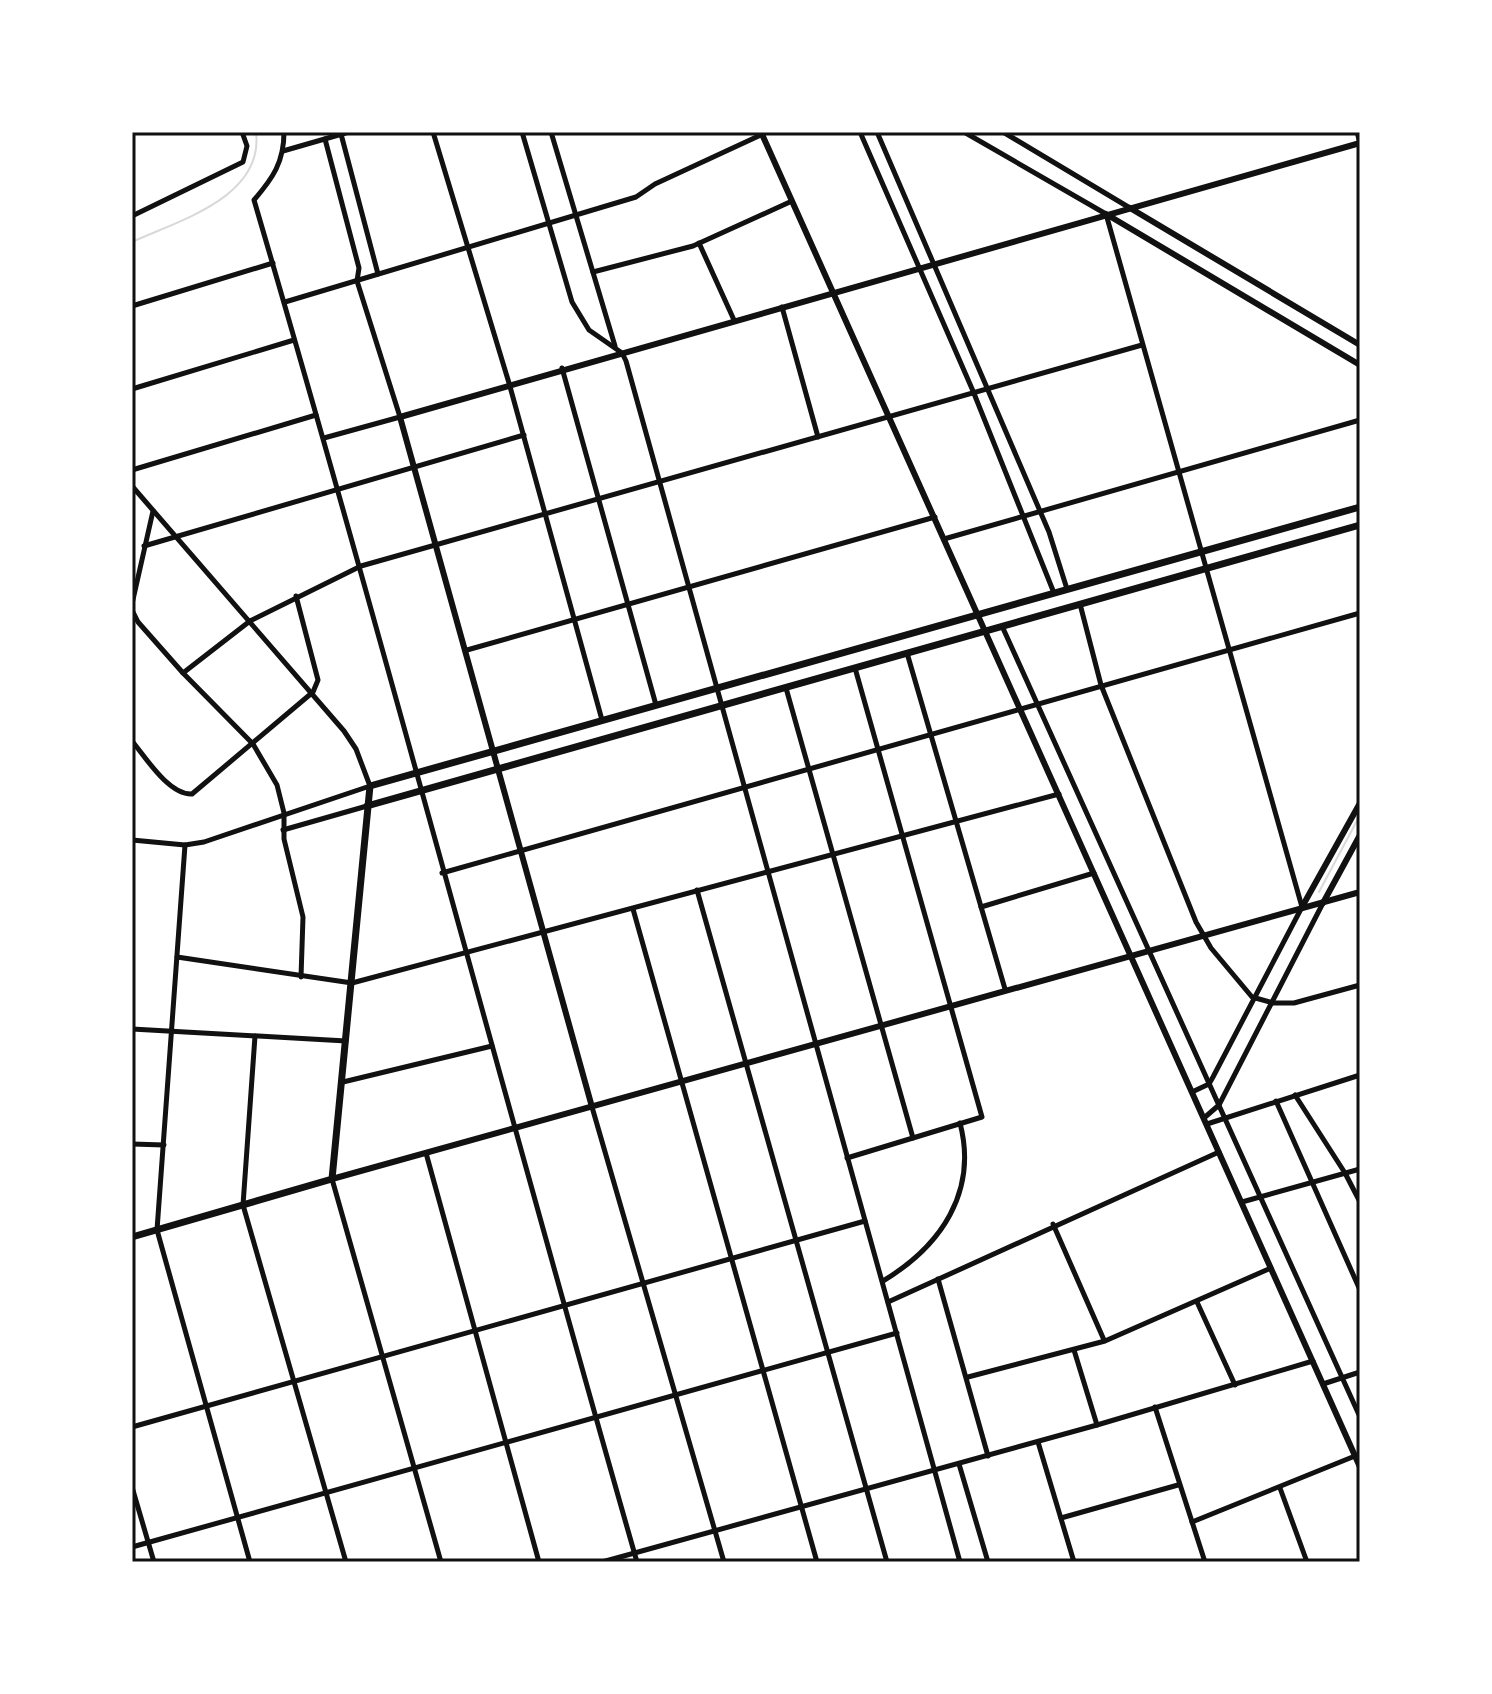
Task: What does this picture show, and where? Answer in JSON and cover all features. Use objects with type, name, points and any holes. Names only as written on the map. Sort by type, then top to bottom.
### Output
[{"type":"main road","points":[[132,1237],[332,1179],[370,786],[1360,507]]},
{"type":"main road","points":[[367,806],[1360,525]]},
{"type":"street","points":[[132,216],[243,162],[247,146],[242,132]]},
{"type":"street","points":[[284,132],[283,151],[274,177],[254,200],[361,566],[442,873],[637,1562]]},
{"type":"street","points":[[283,151],[349,132]]},
{"type":"street","points":[[433,132],[524,435],[602,720]]},
{"type":"street","points":[[522,132],[578,316],[589,330],[622,353],[960,1562]]},
{"type":"street","points":[[551,132],[615,347]]},
{"type":"street","points":[[860,132],[973,391],[1054,593]]},
{"type":"street","points":[[877,132],[1039,511],[1067,589]]},
{"type":"street","points":[[964,132],[976,135],[1360,365]]},
{"type":"street","points":[[1003,132],[1360,345]]},
{"type":"street","points":[[324,438],[1360,143],[1357,132]]},
{"type":"street","points":[[285,302],[636,197],[763,133],[1360,1467]]},
{"type":"street","points":[[341,134],[378,274]]},
{"type":"street","points":[[325,139],[359,268],[357,281],[437,544],[542,932],[724,1562]]},
{"type":"street","points":[[593,272],[699,243],[792,201]]},
{"type":"street","points":[[1106,214],[1302,907]]},
{"type":"street","points":[[699,243],[734,320]]},
{"type":"street","points":[[132,306],[273,262]]},
{"type":"street","points":[[782,307],[818,437]]},
{"type":"street","points":[[132,389],[294,340]]},
{"type":"street","points":[[183,673],[250,621],[361,566],[1142,345]]},
{"type":"street","points":[[562,368],[596,499],[656,705]]},
{"type":"street","points":[[132,470],[316,415]]},
{"type":"street","points":[[944,539],[1360,420]]},
{"type":"street","points":[[144,546],[174,534],[524,435]]},
{"type":"street","points":[[132,486],[313,692],[356,749],[370,786],[185,845],[132,840]]},
{"type":"street","points":[[132,604],[154,510]]},
{"type":"street","points":[[467,650],[935,517]]},
{"type":"street","points":[[132,741],[168,782],[185,794],[192,794],[313,692],[318,680],[296,596]]},
{"type":"street","points":[[1080,604],[1101,685],[1202,934],[1252,997],[1273,1003],[1294,1003],[1360,985]]},
{"type":"street","points":[[132,610],[138,622],[183,673],[253,744],[277,785],[284,813],[283,830],[303,917],[301,977]]},
{"type":"street","points":[[442,873],[1360,613]]},
{"type":"street","points":[[1002,626],[1360,1417]]},
{"type":"street","points":[[907,653],[1005,989]]},
{"type":"street","points":[[847,1158],[982,1117],[855,668]]},
{"type":"street","points":[[786,688],[913,1138]]},
{"type":"street","points":[[177,957],[352,983],[633,909],[903,833],[1059,794]]},
{"type":"street","points":[[1192,1092],[1209,1084],[1252,997],[1360,803]]},
{"type":"street","points":[[283,830],[367,806]]},
{"type":"street","points":[[1205,1121],[1219,1105],[1360,835]]},
{"type":"street","points":[[185,845],[157,1230],[204,1407],[250,1562]]},
{"type":"street","points":[[981,907],[1094,873]]},
{"type":"street","points":[[697,890],[887,1562]]},
{"type":"street","points":[[441,1562],[332,1179],[1360,892]]},
{"type":"street","points":[[633,909],[817,1562]]},
{"type":"street","points":[[132,1029],[347,1041]]},
{"type":"street","points":[[255,1036],[243,1205],[346,1562]]},
{"type":"street","points":[[343,1082],[492,1046]]},
{"type":"street","points":[[1205,1121],[1360,1075]]},
{"type":"street","points":[[1295,1095],[1360,1202]]},
{"type":"street","points":[[1276,1101],[1360,1290]]},
{"type":"street","points":[[882,1281],[921,1251],[952,1212],[967,1158],[960,1123]]},
{"type":"street","points":[[132,1144],[164,1145]]},
{"type":"street","points":[[888,1302],[1053,1224],[1219,1152]]},
{"type":"street","points":[[426,1153],[539,1562]]},
{"type":"street","points":[[1242,1202],[1360,1169]]},
{"type":"street","points":[[132,1427],[865,1221]]},
{"type":"street","points":[[1053,1224],[1105,1341]]},
{"type":"street","points":[[968,1377],[1105,1341],[1271,1268]]},
{"type":"street","points":[[938,1279],[988,1456]]},
{"type":"street","points":[[1197,1302],[1235,1385]]},
{"type":"street","points":[[132,1547],[897,1333]]},
{"type":"street","points":[[1074,1350],[1097,1425]]},
{"type":"street","points":[[602,1562],[802,1509],[1313,1361]]},
{"type":"street","points":[[1323,1384],[1360,1372]]},
{"type":"street","points":[[1155,1407],[1205,1562]]},
{"type":"street","points":[[1038,1442],[1074,1562]]},
{"type":"street","points":[[1192,1522],[1355,1456]]},
{"type":"street","points":[[959,1464],[988,1562]]},
{"type":"street","points":[[1061,1518],[1178,1485]]},
{"type":"street","points":[[132,1487],[154,1562]]},
{"type":"street","points":[[1280,1488],[1307,1562]]},
{"type":"waterway","points":[[132,242],[194,215],[233,190],[247,174],[255,154],[256,132]]},
{"type":"waterway","points":[[1319,892],[1360,815]]}]
